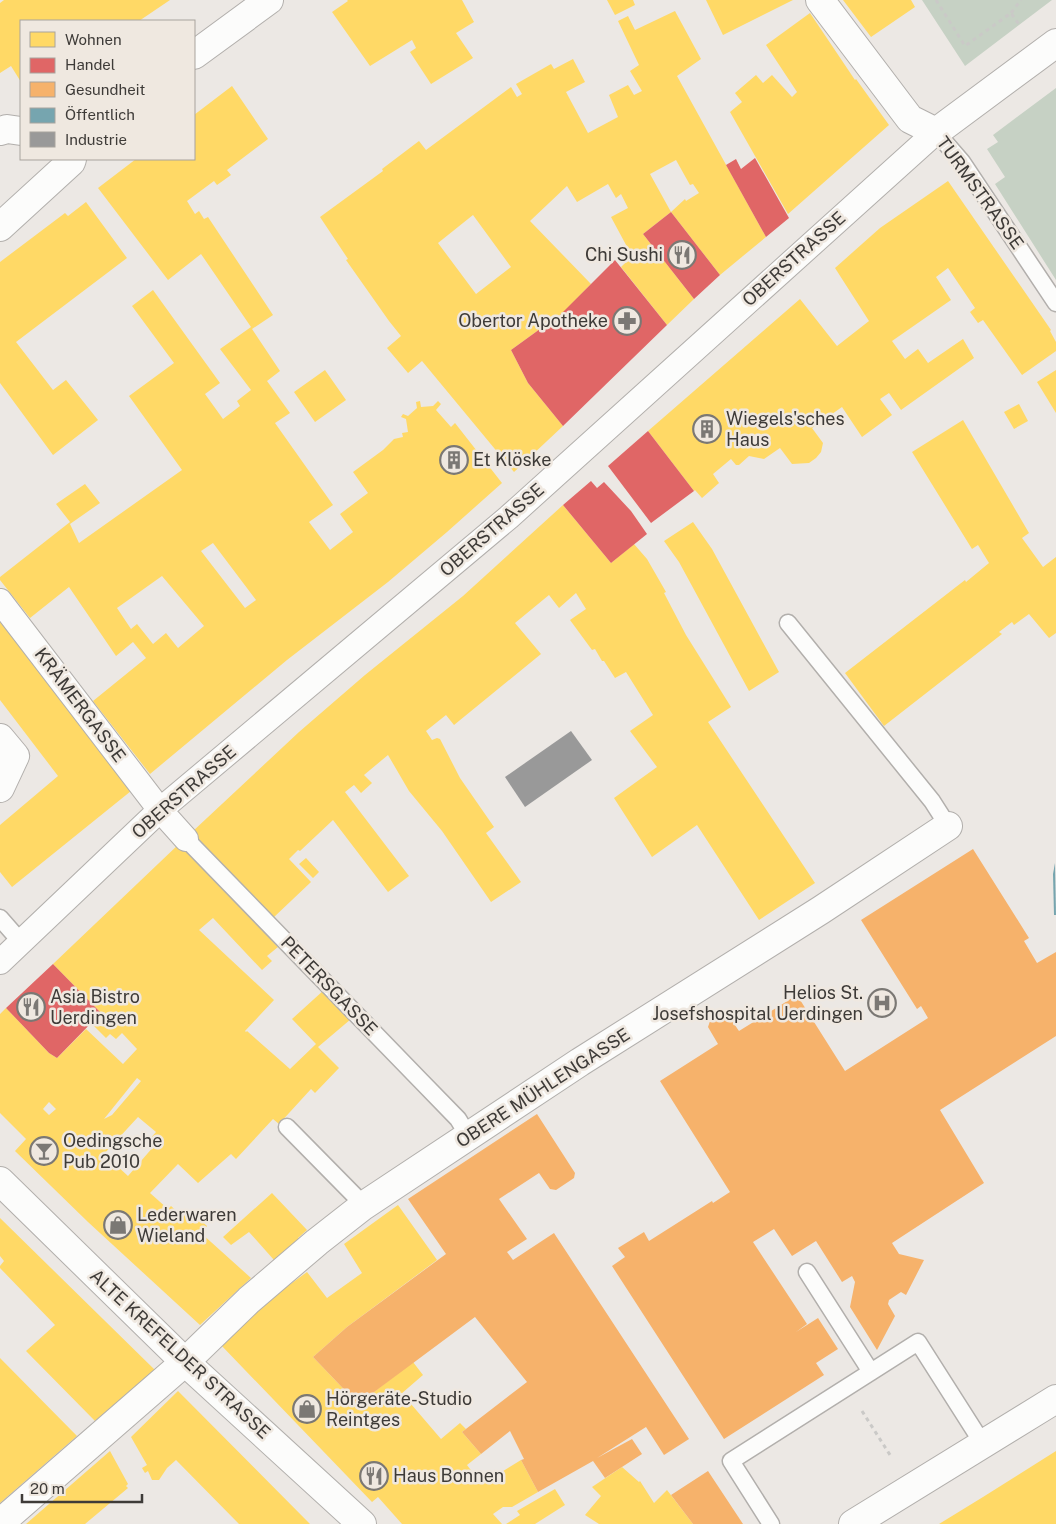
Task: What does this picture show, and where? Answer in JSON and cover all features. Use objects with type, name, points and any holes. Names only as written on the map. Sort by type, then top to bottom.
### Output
[{"type":"street","points":[[195,54],[269,0]]},
{"type":"street","name":"TURMSTRASSE","points":[[820,0],[910,119],[936,132]]},
{"type":"street","name":"OBERSTRASSE","points":[[0,962],[160,810],[509,517],[936,132],[1047,48]]},
{"type":"street","points":[[0,131],[7,129],[20,131]]},
{"type":"street","points":[[4,217],[72,160]]},
{"type":"street","name":"KRÄMERGASSE","points":[[0,601],[160,810],[186,840]]},
{"type":"street","points":[[0,738],[15,756],[0,788]]},
{"type":"street","name":"OBERE MÜHLENGASSE","points":[[0,1523],[186,1362],[248,1300],[363,1206],[580,1062],[821,910],[948,826]]},
{"type":"street","name":"ALTE KREFELDER STRASSE","points":[[0,1181],[186,1362],[362,1524]]},
{"type":"street","points":[[853,1524],[1056,1399]]},
{"type":"lane","name":"TURMSTRASSE","points":[[936,132],[962,162],[1056,303]]},
{"type":"lane","points":[[788,623],[932,801],[948,826]]},
{"type":"lane","name":"PETERSGASSE","points":[[186,840],[458,1119],[468,1136]]},
{"type":"lane","points":[[0,918],[21,942]]},
{"type":"lane","points":[[287,1127],[363,1206]]},
{"type":"lane","points":[[807,1272],[871,1372]]},
{"type":"lane","points":[[771,1524],[730,1461],[918,1342],[983,1444]]},
{"type":"path","points":[[936,0],[965,46],[1011,13],[1021,0]]},
{"type":"path","points":[[1011,13],[1047,48]]},
{"type":"path","points":[[846,1387],[912,1488]]},
{"type":"green space","points":[[922,0],[1052,0],[965,66]]},
{"type":"green space","points":[[1056,88],[1056,280],[995,184],[1005,177],[987,149],[998,142],[993,135]]},
{"type":"building: Wohnen","points":[[4,0],[170,0],[140,20],[20,20],[20,80],[11,66],[0,73],[0,3]]},
{"type":"building: Wohnen","points":[[347,0],[462,0],[474,22],[456,33],[473,58],[431,84],[410,52],[416,48],[412,40],[370,66],[332,12]]},
{"type":"building: Wohnen","points":[[607,0],[633,0],[635,5],[615,15]]},
{"type":"building: Wohnen","points":[[706,0],[793,0],[723,35]]},
{"type":"building: Wohnen","points":[[843,0],[911,0],[915,7],[871,37]]},
{"type":"building: Wohnen","points":[[675,11],[701,59],[677,76],[766,237],[720,275],[671,212],[643,234],[694,299],[667,325],[621,267],[632,256],[611,217],[628,208],[621,194],[616,198],[608,184],[577,202],[567,186],[530,221],[591,284],[553,323],[551,321],[511,350],[528,383],[563,426],[514,472],[422,361],[408,373],[387,348],[401,336],[346,260],[348,259],[320,217],[383,171],[382,169],[419,141],[426,150],[511,87],[517,97],[522,94],[516,84],[551,64],[554,69],[573,59],[585,82],[566,92],[588,133],[618,117],[609,95],[628,85],[634,95],[642,91],[630,71],[639,65],[618,21],[628,16],[635,30]],"holes":[[[676,160],[690,185],[693,184],[699,193],[686,201],[685,199],[671,212],[650,174]],[[473,215],[511,267],[476,294],[438,243]]]},
{"type":"building: Wohnen","points":[[810,13],[855,80],[889,125],[788,214],[730,112],[742,102],[735,93],[756,75],[763,83],[772,75],[792,97],[797,92],[766,45]]},
{"type":"building: Wohnen","points":[[232,86],[268,139],[227,170],[231,175],[217,185],[214,181],[187,201],[195,214],[199,211],[204,219],[208,217],[273,315],[252,329],[280,371],[267,381],[290,413],[275,423],[333,505],[309,522],[330,550],[353,532],[340,514],[368,493],[353,472],[383,450],[394,439],[403,437],[402,433],[408,432],[406,419],[401,417],[403,414],[408,416],[417,408],[416,402],[420,401],[421,407],[433,406],[438,401],[441,404],[436,410],[451,427],[455,423],[502,483],[388,582],[287,660],[150,774],[93,701],[146,658],[133,642],[116,656],[69,587],[30,618],[0,580],[0,577],[70,522],[56,504],[85,484],[100,503],[70,524],[79,543],[182,470],[129,396],[174,363],[132,306],[153,290],[220,383],[205,394],[223,419],[240,406],[237,401],[251,390],[220,349],[251,327],[201,254],[168,280],[98,188],[135,160],[195,160],[195,114]],"holes":[[[213,543],[256,600],[245,608],[201,551]],[[162,576],[204,626],[178,648],[166,633],[153,644],[137,624],[131,629],[117,608]]]},
{"type":"building: Wohnen","points":[[948,181],[1051,330],[1056,342],[1056,351],[1022,375],[983,320],[978,323],[970,312],[975,308],[948,268],[936,277],[951,300],[892,341],[905,359],[918,349],[928,363],[963,339],[974,358],[901,410],[889,393],[880,399],[892,415],[862,437],[842,407],[812,428],[823,443],[821,452],[809,463],[792,464],[780,448],[764,459],[749,456],[739,465],[736,465],[731,459],[713,474],[719,483],[702,498],[694,491],[648,431],[800,299],[837,346],[869,321],[835,268],[880,228]]},
{"type":"building: Wohnen","points":[[86,202],[127,258],[16,342],[53,390],[66,380],[98,420],[53,455],[0,383],[0,262],[65,213],[68,216]]},
{"type":"building: Wohnen","points":[[325,370],[346,400],[315,422],[294,392]]},
{"type":"building: Wohnen","points":[[1056,370],[1056,413],[1037,382]]},
{"type":"building: Wohnen","points":[[1019,404],[1028,421],[1014,429],[1004,412]]},
{"type":"building: Wohnen","points":[[963,420],[1029,533],[1022,538],[1043,567],[1056,557],[1056,633],[1049,638],[1029,614],[1014,625],[1012,622],[999,632],[1002,634],[884,726],[845,673],[989,563],[978,545],[972,549],[912,452]]},
{"type":"building: Wohnen","points":[[563,505],[611,563],[634,544],[647,559],[666,592],[664,593],[686,635],[731,707],[708,722],[815,883],[759,920],[697,825],[652,857],[614,798],[657,767],[630,731],[653,715],[626,672],[615,678],[595,649],[592,650],[570,620],[586,609],[576,593],[559,608],[549,595],[515,623],[541,654],[454,725],[446,715],[426,731],[432,740],[440,739],[460,778],[494,827],[486,833],[521,882],[491,902],[442,831],[409,791],[388,755],[364,775],[372,783],[361,793],[354,785],[345,792],[409,876],[388,892],[333,820],[289,859],[311,882],[273,918],[192,832],[299,732],[365,675],[463,596]]},
{"type":"building: Wohnen","points":[[693,522],[712,549],[779,672],[749,691],[679,562],[664,541]]},
{"type":"building: Wohnen","points":[[0,621],[131,791],[12,887],[0,872],[0,825],[58,776],[0,700]]},
{"type":"building: Wohnen","points":[[180,843],[278,947],[267,956],[272,961],[262,970],[213,918],[199,930],[274,1000],[245,1031],[290,1069],[316,1044],[292,1019],[324,990],[351,1019],[318,1047],[339,1068],[315,1093],[311,1089],[279,1124],[273,1119],[236,1159],[231,1154],[198,1183],[178,1164],[150,1193],[168,1209],[171,1206],[183,1217],[189,1210],[207,1226],[201,1233],[251,1278],[200,1325],[88,1222],[15,1151],[26,1139],[0,1113],[0,1014],[6,1008],[49,1053],[57,1058],[86,1029],[123,1064],[137,1049],[122,1033],[116,1039],[110,1034],[106,1038],[93,1025],[93,1021],[101,1013],[53,964]],"holes":[[[137,1078],[141,1081],[112,1115],[104,1119]],[[49,1102],[56,1109],[49,1115],[43,1109]],[[138,1117],[156,1132],[148,1141],[154,1146],[128,1176],[104,1154]]]},
{"type":"building: Wohnen","points":[[306,858],[319,872],[313,878],[299,864]]},
{"type":"building: Wohnen","points":[[272,1193],[307,1230],[298,1238],[300,1240],[274,1260],[249,1232],[231,1245],[223,1237]]},
{"type":"building: Wohnen","points":[[398,1205],[437,1260],[347,1327],[313,1357],[358,1404],[413,1362],[423,1375],[401,1394],[441,1439],[460,1423],[466,1429],[462,1432],[481,1454],[467,1465],[479,1481],[487,1476],[492,1478],[521,1460],[538,1492],[512,1507],[503,1507],[493,1514],[502,1524],[402,1524],[378,1497],[372,1502],[220,1344],[274,1296],[307,1272],[327,1298],[362,1273],[344,1244]]},
{"type":"building: Wohnen","points":[[0,1218],[155,1370],[95,1421],[26,1351],[55,1325],[0,1268],[4,1261],[0,1256]]},
{"type":"building: Wohnen","points":[[0,1358],[77,1436],[0,1503]]},
{"type":"building: Wohnen","points":[[178,1391],[310,1524],[239,1524],[176,1460],[167,1468],[159,1480],[152,1480],[148,1471],[145,1473],[142,1468],[147,1465],[131,1437]]},
{"type":"building: Wohnen","points":[[110,1451],[128,1484],[126,1486],[128,1488],[85,1524],[26,1524]]},
{"type":"building: Wohnen","points":[[1056,1451],[1056,1524],[939,1524],[983,1497]]},
{"type":"building: Wohnen","points":[[622,1467],[640,1481],[654,1503],[667,1490],[693,1524],[599,1524],[585,1515],[601,1496],[592,1487]]},
{"type":"building: Wohnen","points":[[555,1489],[565,1505],[535,1524],[506,1524],[520,1515],[517,1511]]},
{"type":"building: Handel","points":[[755,158],[789,218],[766,237],[726,165],[736,159],[741,169]]},
{"type":"building: Handel","name":"Chi Sushi","points":[[671,212],[720,275],[694,299],[643,234]]},
{"type":"building: Handel","points":[[615,260],[667,325],[563,426],[528,383],[511,350],[551,321],[552,323]]},
{"type":"building: Handel","points":[[648,431],[694,491],[651,523],[608,466]]},
{"type":"building: Handel","points":[[591,481],[597,488],[604,482],[631,511],[647,534],[611,563],[563,505]]},
{"type":"building: Handel","points":[[53,964],[101,1013],[57,1058],[49,1053],[6,1008]]},
{"type":"building: Gesundheit","points":[[973,849],[1029,938],[1024,941],[1037,963],[1056,952],[1056,1036],[940,1110],[984,1183],[892,1243],[899,1254],[924,1260],[906,1295],[901,1292],[889,1300],[888,1304],[895,1316],[877,1350],[850,1307],[855,1282],[852,1276],[842,1282],[816,1241],[792,1256],[774,1229],[753,1242],[807,1324],[796,1332],[818,1318],[838,1349],[816,1363],[824,1375],[724,1439],[612,1266],[625,1257],[618,1248],[644,1232],[649,1241],[712,1201],[713,1203],[730,1192],[660,1081],[718,1044],[708,1027],[710,1021],[721,1013],[728,1015],[739,1031],[797,995],[845,1071],[928,1018],[921,1006],[917,1009],[861,920]]},
{"type":"building: Gesundheit","points":[[537,1114],[575,1173],[574,1178],[556,1190],[550,1189],[539,1173],[499,1199],[527,1239],[507,1252],[513,1260],[554,1233],[689,1439],[664,1455],[646,1427],[597,1458],[632,1439],[642,1454],[605,1478],[593,1461],[538,1492],[521,1460],[524,1459],[510,1431],[481,1454],[462,1432],[527,1382],[475,1317],[358,1404],[313,1357],[347,1327],[446,1254],[408,1199]]},
{"type":"building: Gesundheit","points":[[708,1471],[743,1524],[693,1524],[671,1495]]},
{"type":"building: Öffentlich","points":[[1055,863],[1056,915],[1054,915],[1053,874]]},
{"type":"building: Industrie","points":[[571,731],[592,760],[525,807],[505,777]]},
{"type":"place","name":"Chi Sushi","points":[[682,255]]},
{"type":"place","name":"Obertor Apotheke","points":[[627,321]]},
{"type":"place","name":"Wiegels'sches Haus","points":[[707,429]]},
{"type":"place","name":"Et Klöske","points":[[454,460]]},
{"type":"place","name":"Helios St. Josefshospital Uerdingen","points":[[882,1003]]},
{"type":"place","name":"Asia Bistro Uerdingen","points":[[31,1007]]},
{"type":"place","name":"Oedingsche Pub 2010","points":[[44,1151]]},
{"type":"place","name":"Lederwaren Wieland","points":[[118,1225]]},
{"type":"place","name":"Hörgeräte-Studio Reintges","points":[[307,1409]]},
{"type":"place","name":"Haus Bonnen","points":[[374,1476]]}]
